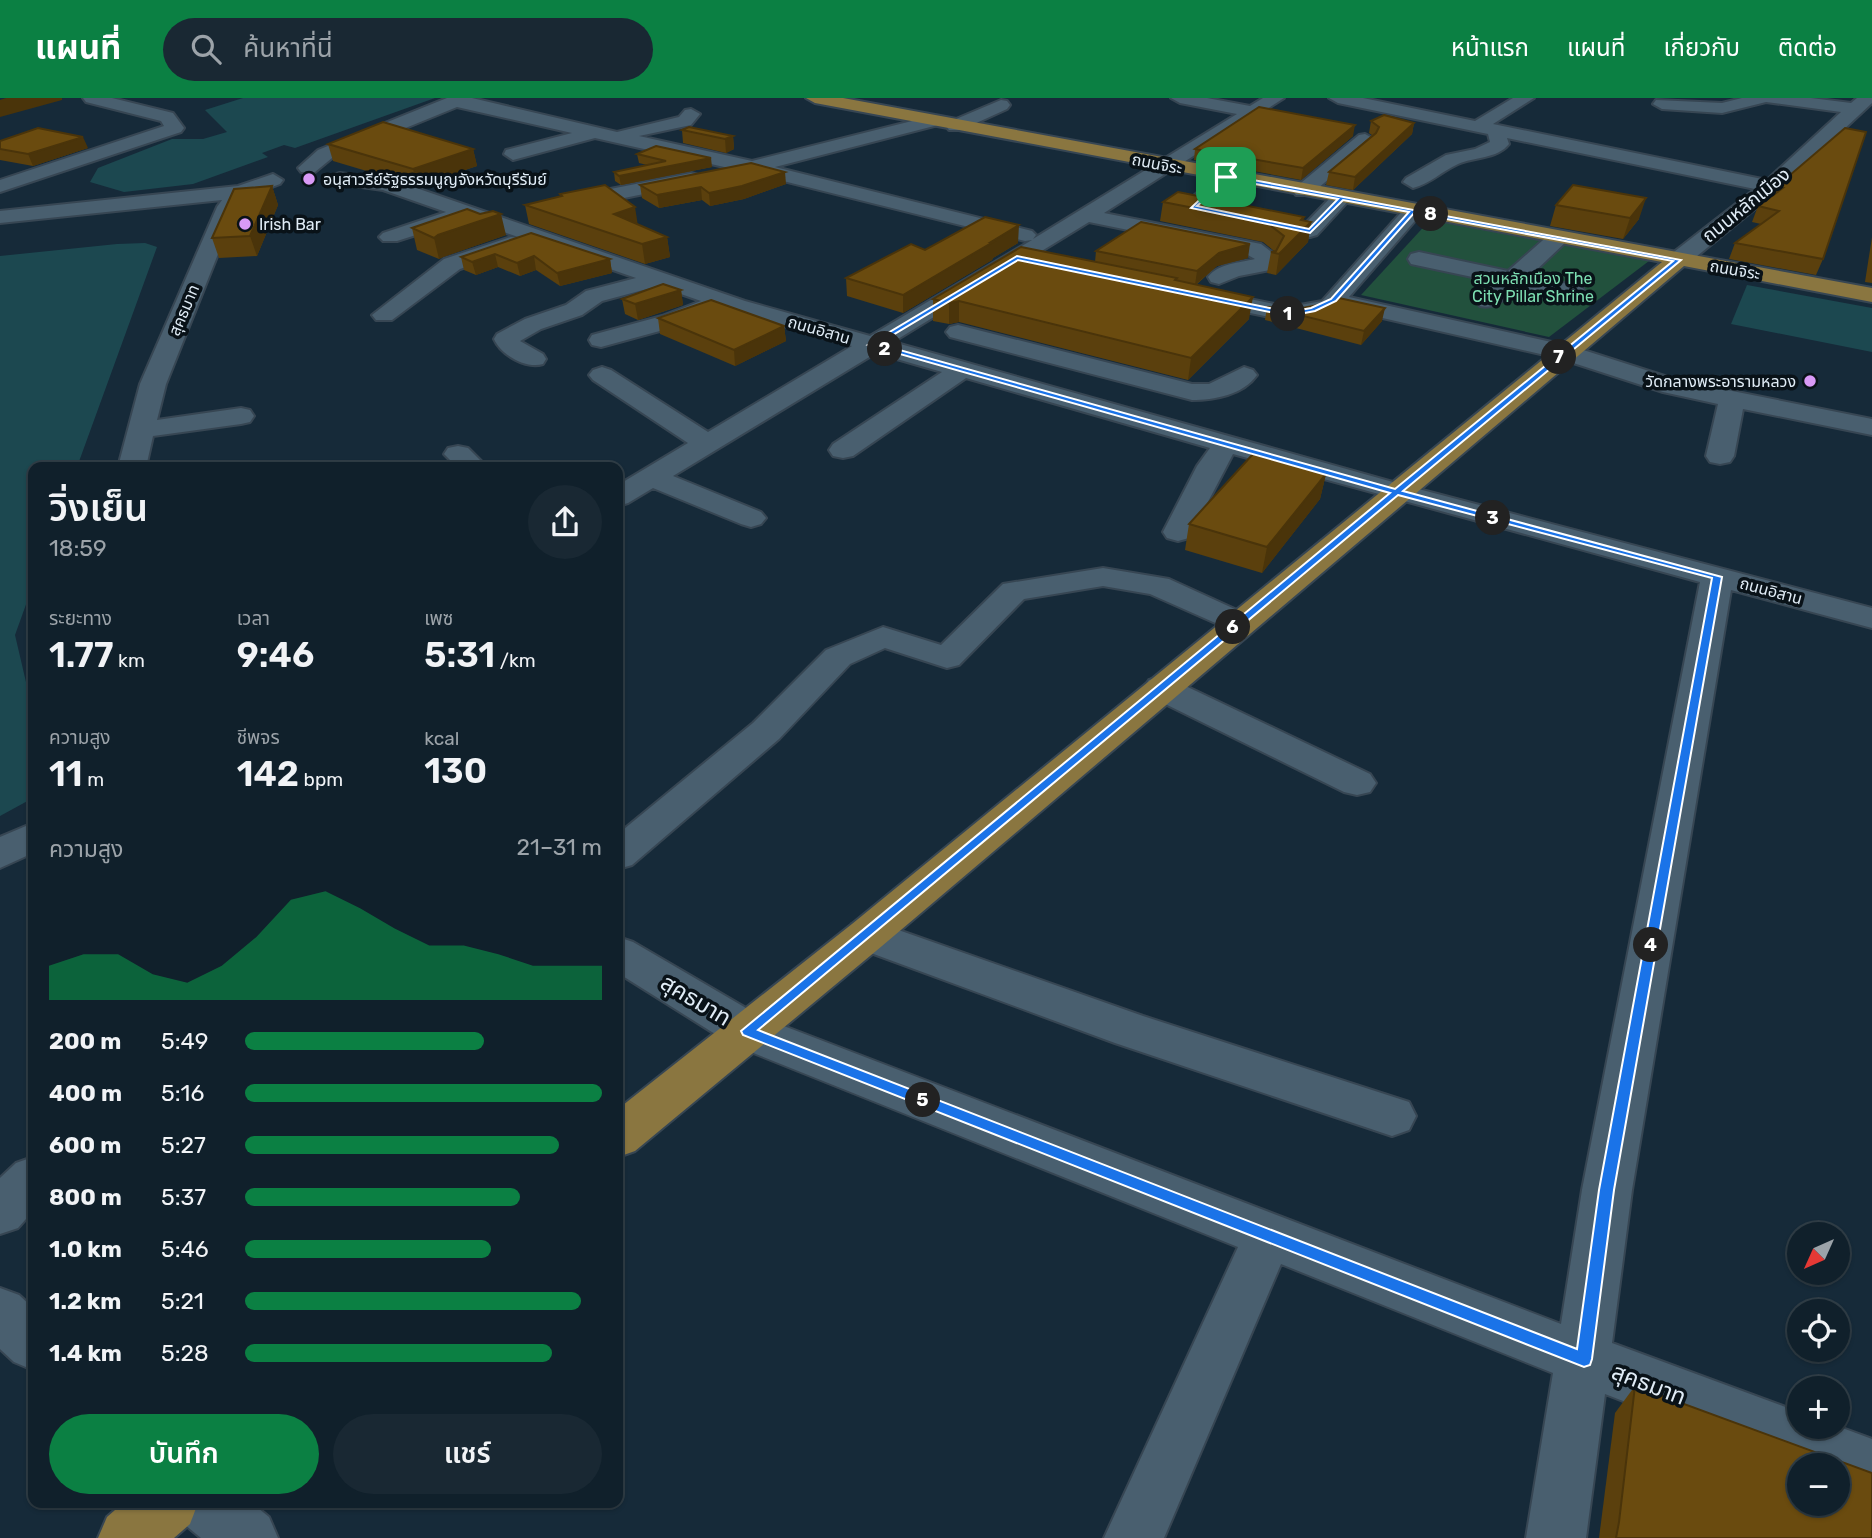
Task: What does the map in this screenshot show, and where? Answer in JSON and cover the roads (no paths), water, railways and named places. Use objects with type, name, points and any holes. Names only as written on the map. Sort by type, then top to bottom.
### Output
[{"type":"main road","name":"ถนนจิระ","points":[[815,98],[1226,177],[1872,295]]},
{"type":"main road","name":"ถนนหลักเมือง","points":[[623,1133],[867,934],[1678,260]]},
{"type":"main road","points":[[128,1538],[163,1508]]},
{"type":"street","points":[[0,187],[175,128],[167,117],[92,98]]},
{"type":"street","points":[[1180,98],[1253,112]]},
{"type":"street","points":[[623,494],[872,345],[1038,253],[1085,215],[1275,98]]},
{"type":"street","points":[[1338,98],[1769,186]]},
{"type":"street","points":[[1487,128],[1525,98]]},
{"type":"street","points":[[1662,104],[1722,108],[1763,98]]},
{"type":"street","points":[[1770,98],[1865,103]]},
{"type":"street","points":[[0,217],[241,192],[281,185],[286,173],[308,168],[325,154],[459,100],[593,133],[752,167],[1038,253]]},
{"type":"street","name":"ถนนหลักเมือง","points":[[1678,260],[1865,103]]},
{"type":"street","points":[[955,126],[1001,105]]},
{"type":"street","points":[[613,137],[685,121],[691,114]]},
{"type":"street","points":[[384,315],[452,264],[534,219],[932,121]]},
{"type":"street","points":[[1413,182],[1453,159],[1481,153],[1500,144],[1487,128]]},
{"type":"street","points":[[513,154],[593,133]]},
{"type":"street","points":[[1303,191],[1365,139]]},
{"type":"street","name":"ถนนอิสาน","points":[[308,168],[337,170],[341,173],[331,183],[386,184],[478,215],[534,219],[659,279],[721,301],[872,345],[1396,492],[1872,618]]},
{"type":"street","points":[[0,171],[26,178]]},
{"type":"street","points":[[1219,212],[1193,206],[1226,177]]},
{"type":"street","points":[[0,187],[70,209]]},
{"type":"street","name":"สุคธมาท","points":[[133,462],[153,384],[227,207],[241,192]]},
{"type":"street","points":[[1245,218],[1310,232],[1342,198]]},
{"type":"street","points":[[1180,292],[1289,314],[1313,310],[1334,300],[1413,211]]},
{"type":"street","points":[[390,237],[478,215]]},
{"type":"street","points":[[1085,215],[1253,249],[1267,257],[1262,265],[1233,270],[1219,277]]},
{"type":"street","points":[[1123,242],[1143,227]]},
{"type":"street","points":[[1488,301],[1559,238]]},
{"type":"street","points":[[1419,259],[1574,292]]},
{"type":"street","points":[[534,359],[508,344],[506,339],[533,324],[575,310],[594,296],[659,279]]},
{"type":"street","points":[[1334,300],[1565,352],[1672,387],[1872,427]]},
{"type":"street","points":[[601,340],[670,321],[721,301]]},
{"type":"street","points":[[958,332],[1192,392],[1214,392],[1244,375]]},
{"type":"street","points":[[1037,391],[1072,361]]},
{"type":"street","points":[[843,450],[962,370]]},
{"type":"street","points":[[602,375],[708,444]]},
{"type":"street","points":[[1720,456],[1732,400]]},
{"type":"street","points":[[142,430],[241,416]]},
{"type":"street","points":[[1178,532],[1211,466],[1227,444]]},
{"type":"street","points":[[652,477],[751,518]]},
{"type":"street","points":[[623,851],[766,731],[838,657],[883,637],[947,658],[1014,591],[1103,577],[1158,586],[1238,623]]},
{"type":"street","points":[[1556,1538],[1584,1359],[1606,1190],[1717,577]]},
{"type":"street","points":[[1161,688],[1357,783]]},
{"type":"street","points":[[0,854],[28,839]]},
{"type":"street","points":[[867,934],[1131,1030],[1392,1116]]},
{"type":"street","name":"สุคธมาท","points":[[623,956],[747,1031],[1584,1359],[1872,1468]]},
{"type":"street","points":[[0,1212],[28,1183]]},
{"type":"street","points":[[1134,1538],[1268,1236]]},
{"type":"street","points":[[0,1313],[28,1339]]},
{"type":"street","points":[[211,1508],[248,1538]]},
{"type":"place","name":"อนุสาวรีย์รัฐธรรมนูญจังหวัดบุรีรัมย์","points":[[309,179]]},
{"type":"place","name":"Irish Bar","points":[[245,224]]},
{"type":"place","name":"วัดกลางพระอารามหลวง","points":[[1810,381]]},
{"type":"park label","name":"สวนหลักเมือง The City Pillar Shrine","points":[[1533,287]]}]
